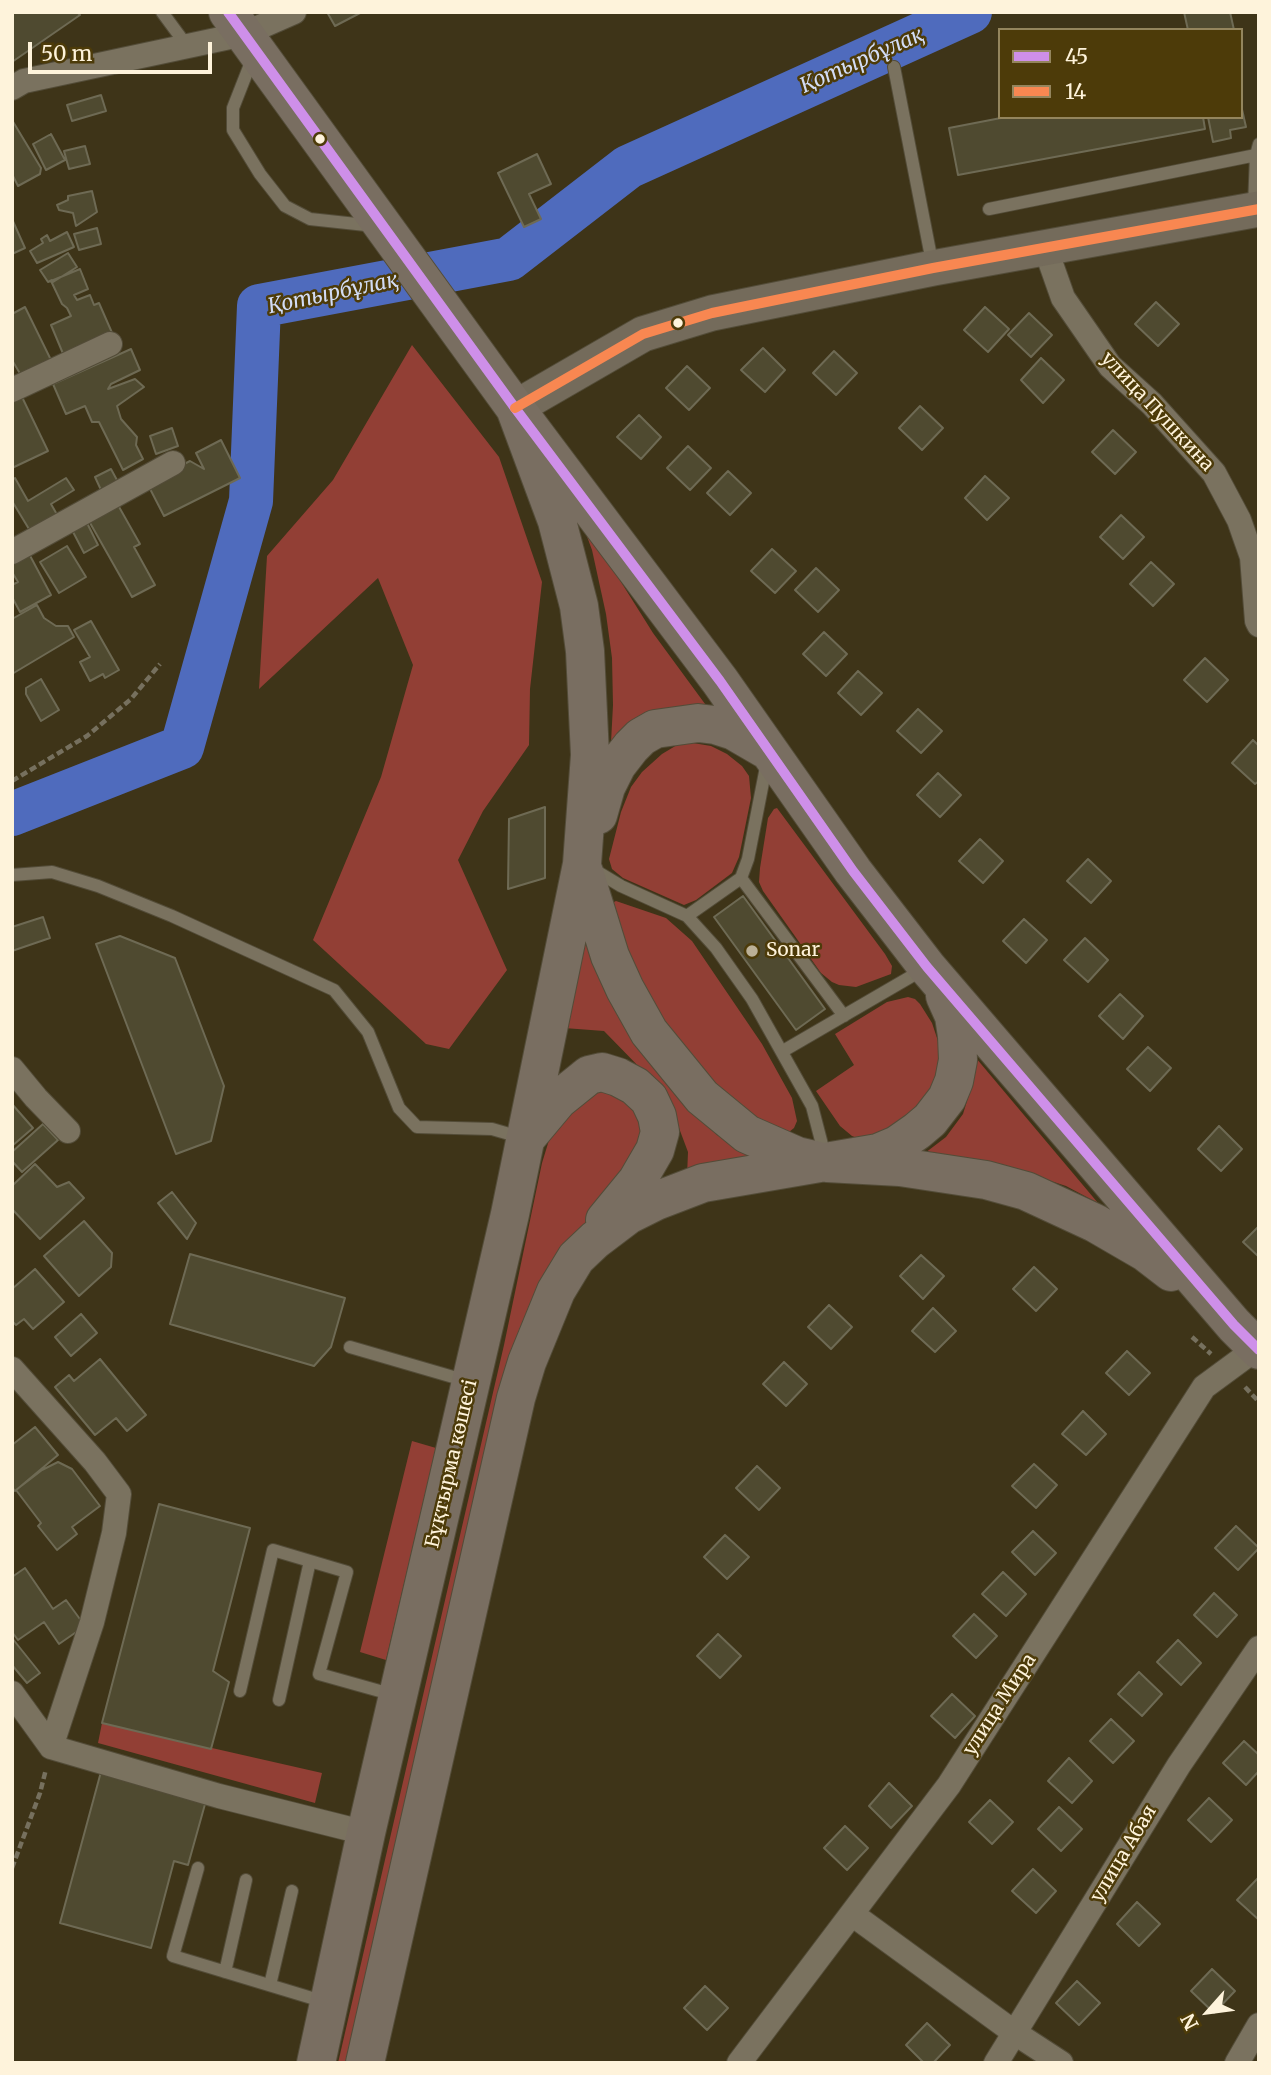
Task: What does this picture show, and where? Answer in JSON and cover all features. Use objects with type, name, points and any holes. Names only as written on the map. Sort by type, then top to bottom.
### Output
[{"type":"main road","points":[[243,32],[515,408],[769,751],[853,871],[934,976],[1250,1341]]},
{"type":"main road","points":[[515,408],[643,334],[712,313],[933,268],[1256,209]]},
{"type":"main road","points":[[515,408],[557,521],[579,606],[586,651],[590,755],[582,863],[599,925],[625,989],[649,1032],[676,1068],[702,1097],[747,1134],[797,1156],[827,1163],[900,1167],[986,1180],[1026,1191],[1084,1218],[1145,1252],[1250,1341]]},
{"type":"main road","points":[[582,863],[606,787],[617,765],[631,747],[648,733],[679,724],[715,725],[743,735],[769,751]]},
{"type":"main road","name":"Бұқтырма көшесі","points":[[316,2063],[366,1833],[526,1139],[582,863]]},
{"type":"main road","points":[[576,1258],[628,1214],[704,1183],[781,1168],[870,1156],[897,1145],[930,1120],[947,1098],[958,1060],[954,1016],[934,976]]},
{"type":"main road","points":[[365,2063],[516,1398],[527,1362],[556,1291],[576,1258],[643,1170],[655,1150],[660,1132],[657,1116],[649,1099],[635,1086],[602,1072],[589,1075],[573,1086],[526,1139]]},
{"type":"street","points":[[12,88],[24,81],[243,32],[294,12]]},
{"type":"street","name":"улица Пушкина","points":[[1045,247],[1063,298],[1110,366],[1152,404],[1214,473],[1239,520],[1252,557],[1259,625]]},
{"type":"street","points":[[12,390],[110,344]]},
{"type":"street","points":[[12,552],[173,463]]},
{"type":"street","points":[[12,1069],[68,1131]]},
{"type":"street","name":"улица Мира","points":[[739,2063],[949,1785],[1204,1387],[1250,1341]]},
{"type":"street","points":[[12,1369],[95,1462],[119,1494],[114,1533],[92,1622],[51,1747]]},
{"type":"street","name":"улица Абая","points":[[996,2063],[1179,1765],[1259,1648]]},
{"type":"street","points":[[12,1693],[51,1747],[219,1796],[366,1833]]},
{"type":"street","points":[[852,1914],[1015,2033],[1061,2063]]},
{"type":"street","points":[[1237,2063],[1259,2025]]},
{"type":"lane","points":[[162,12],[187,46]]},
{"type":"lane","points":[[243,32],[233,108],[233,130],[260,174],[285,206],[310,219],[384,227]]},
{"type":"lane","points":[[894,67],[933,268]]},
{"type":"lane","points":[[989,209],[1257,149],[1256,209]]},
{"type":"lane","points":[[688,916],[741,878],[748,859],[769,751]]},
{"type":"lane","points":[[582,863],[621,886],[688,916],[716,948],[752,999],[812,1106],[827,1163]]},
{"type":"lane","points":[[12,874],[52,872],[98,886],[172,916],[334,989],[368,1032],[399,1108],[416,1126],[492,1129],[526,1139]]},
{"type":"lane","points":[[741,878],[844,1016]]},
{"type":"lane","points":[[783,1051],[844,1016],[934,976]]},
{"type":"lane","points":[[350,1347],[471,1382]]},
{"type":"lane","points":[[240,1691],[273,1550],[347,1572],[319,1674],[398,1696]]},
{"type":"lane","points":[[279,1700],[310,1561]]},
{"type":"lane","points":[[198,1868],[173,1956],[329,2003]]},
{"type":"lane","points":[[225,1972],[246,1880]]},
{"type":"lane","points":[[270,1985],[292,1891]]},
{"type":"path","points":[[12,781],[87,736],[131,699],[160,664]]},
{"type":"path","points":[[12,1868],[40,1793],[51,1747]]},
{"type":"shaded area","points":[[412,345],[499,457],[542,582],[530,689],[529,745],[483,811],[458,860],[507,970],[449,1049],[426,1044],[313,940],[381,777],[413,665],[378,578],[259,689],[267,556],[333,480]]},
{"type":"shaded area","points":[[579,515],[653,633],[708,708],[610,761],[612,658],[606,614],[592,550]]},
{"type":"shaded area","points":[[693,743],[711,746],[742,766],[749,776],[751,798],[739,857],[732,873],[696,900],[684,905],[623,878],[612,869],[609,859],[621,812],[631,787],[642,772],[662,754],[677,745]]},
{"type":"shaded area","points":[[777,808],[885,954],[892,966],[891,974],[856,987],[832,982],[821,973],[763,891],[759,882],[768,818]]},
{"type":"shaded area","points":[[616,901],[666,918],[692,941],[762,1044],[792,1098],[797,1121],[789,1132],[783,1133],[727,1100],[639,989],[612,903]]},
{"type":"shaded area","points":[[586,902],[659,1064],[717,1135],[767,1157],[687,1176],[688,1152],[673,1112],[644,1072],[604,1031],[564,1028]]},
{"type":"shaded area","points":[[908,997],[920,1004],[932,1023],[938,1041],[941,1057],[936,1087],[893,1130],[857,1138],[840,1126],[816,1091],[854,1065],[835,1034],[887,1002]]},
{"type":"shaded area","points":[[976,1058],[1098,1203],[1066,1186],[1008,1167],[925,1153],[946,1137],[963,1114],[974,1078]]},
{"type":"shaded area","points":[[604,1060],[656,1123],[574,1244],[352,2063],[338,2063],[504,1345],[542,1163],[573,1062]]},
{"type":"shaded area","points":[[412,1441],[436,1448],[386,1660],[360,1652]]},
{"type":"shaded area","points":[[102,1723],[322,1773],[315,1803],[98,1743]]},
{"type":"building","points":[[12,12],[77,12],[80,15],[12,62]]},
{"type":"building","points":[[327,12],[362,12],[335,26]]},
{"type":"building","points":[[1184,12],[1230,12],[1234,28],[1188,28]]},
{"type":"building","points":[[101,95],[106,111],[72,121],[67,105]]},
{"type":"building","points":[[1243,114],[1246,127],[1230,130],[1231,138],[1213,142],[1208,119],[1243,119]]},
{"type":"building","points":[[998,119],[1203,119],[1205,129],[958,175],[949,128]]},
{"type":"building","points":[[12,120],[41,168],[40,174],[18,186],[12,174]]},
{"type":"building","points":[[51,134],[65,160],[46,170],[33,144]]},
{"type":"building","points":[[85,146],[90,164],[69,169],[64,151]]},
{"type":"building","points":[[537,154],[551,184],[529,194],[541,219],[524,227],[498,173]]},
{"type":"building","points":[[92,191],[97,212],[76,226],[73,213],[59,210],[57,205],[68,200],[68,196]]},
{"type":"building","points":[[12,219],[25,248],[12,254]]},
{"type":"building","points":[[97,228],[101,244],[79,250],[74,234]]},
{"type":"building","points":[[67,232],[74,247],[37,263],[30,251],[43,243],[41,239],[47,235],[50,241]]},
{"type":"building","points":[[68,253],[77,267],[53,282],[48,282],[40,270]]},
{"type":"building","points":[[80,269],[88,289],[74,295],[77,300],[90,295],[94,305],[99,303],[113,335],[64,356],[51,325],[71,316],[51,281]]},
{"type":"building","points":[[1156,302],[1179,324],[1158,346],[1135,324]]},
{"type":"building","points":[[25,307],[52,362],[22,377],[12,360],[12,314]]},
{"type":"building","points":[[985,307],[1009,329],[988,352],[964,330]]},
{"type":"building","points":[[1029,313],[1052,335],[1031,357],[1008,335]]},
{"type":"building","points":[[763,348],[785,370],[765,392],[741,370]]},
{"type":"building","points":[[131,349],[140,370],[111,384],[108,389],[135,379],[144,387],[117,406],[121,419],[137,437],[136,445],[143,459],[123,470],[99,422],[92,422],[85,406],[66,414],[53,384]]},
{"type":"building","points":[[834,351],[857,373],[836,395],[813,373]]},
{"type":"building","points":[[1041,358],[1064,380],[1043,403],[1021,380]]},
{"type":"building","points":[[687,366],[710,388],[689,410],[666,388]]},
{"type":"building","points":[[22,397],[48,451],[12,468],[12,401]]},
{"type":"building","points":[[920,406],[943,428],[922,450],[899,428]]},
{"type":"building","points":[[639,415],[661,437],[641,459],[617,437]]},
{"type":"building","points":[[172,428],[178,446],[156,454],[150,436]]},
{"type":"building","points":[[1113,430],[1136,452],[1115,474],[1092,452]]},
{"type":"building","points":[[221,440],[240,478],[164,516],[147,483],[190,461],[204,469],[196,453]]},
{"type":"building","points":[[688,446],[711,468],[690,490],[667,468]]},
{"type":"building","points":[[111,469],[118,482],[101,490],[95,477]]},
{"type":"building","points":[[728,471],[751,493],[730,515],[707,493]]},
{"type":"building","points":[[985,476],[1009,498],[987,520],[965,498]]},
{"type":"building","points":[[15,478],[28,501],[66,478],[74,490],[51,504],[59,518],[32,534],[12,501],[12,480]]},
{"type":"building","points":[[114,498],[140,544],[134,547],[155,585],[132,597],[85,514]]},
{"type":"building","points":[[1121,515],[1144,537],[1123,559],[1100,537]]},
{"type":"building","points":[[86,521],[98,545],[84,553],[71,528]]},
{"type":"building","points":[[67,546],[86,577],[59,593],[40,562]]},
{"type":"building","points":[[772,549],[796,571],[775,593],[751,571]]},
{"type":"building","points":[[27,550],[51,595],[20,612],[12,597],[12,585],[18,582],[12,572],[12,558]]},
{"type":"building","points":[[1151,562],[1174,584],[1153,606],[1130,584]]},
{"type":"building","points":[[816,568],[839,590],[818,612],[795,590]]},
{"type":"building","points":[[37,605],[44,618],[56,626],[68,626],[74,637],[12,674],[12,619]]},
{"type":"building","points":[[91,621],[119,670],[105,678],[103,674],[90,681],[80,662],[90,657],[74,630]]},
{"type":"building","points":[[824,632],[847,654],[826,676],[803,654]]},
{"type":"building","points":[[1205,658],[1228,680],[1207,702],[1184,680]]},
{"type":"building","points":[[858,671],[882,693],[861,715],[838,693]]},
{"type":"building","points":[[41,679],[59,710],[41,721],[26,694],[26,688]]},
{"type":"building","points":[[918,709],[942,731],[921,753],[897,731]]},
{"type":"building","points":[[1253,740],[1259,746],[1259,781],[1255,784],[1232,763]]},
{"type":"building","points":[[938,773],[961,795],[940,817],[917,795]]},
{"type":"building","points":[[545,807],[545,878],[508,889],[509,819]]},
{"type":"building","points":[[980,839],[1003,861],[983,883],[959,861]]},
{"type":"building","points":[[1088,859],[1111,881],[1091,903],[1067,881]]},
{"type":"building","points":[[743,896],[825,1009],[796,1030],[714,917]]},
{"type":"building","points":[[43,917],[50,938],[12,951],[12,927]]},
{"type":"building","points":[[1024,919],[1047,940],[1026,963],[1003,941]]},
{"type":"building","points":[[120,936],[175,958],[224,1086],[211,1141],[176,1154],[96,944]]},
{"type":"building","points":[[1085,938],[1108,960],[1088,982],[1064,960]]},
{"type":"building","points":[[1120,994],[1143,1016],[1123,1039],[1099,1016]]},
{"type":"building","points":[[1148,1047],[1171,1068],[1150,1091],[1127,1069]]},
{"type":"building","points":[[12,1104],[33,1128],[12,1146]]},
{"type":"building","points":[[43,1124],[58,1140],[22,1172],[12,1161],[12,1152]]},
{"type":"building","points":[[1219,1126],[1242,1149],[1221,1171],[1198,1149]]},
{"type":"building","points":[[35,1164],[57,1187],[69,1182],[84,1198],[40,1239],[12,1209],[12,1186]]},
{"type":"building","points":[[172,1192],[196,1223],[187,1239],[158,1203]]},
{"type":"building","points":[[84,1221],[112,1253],[111,1267],[79,1296],[44,1256]]},
{"type":"building","points":[[1259,1226],[1259,1257],[1243,1242]]},
{"type":"building","points":[[190,1254],[345,1298],[331,1347],[314,1366],[170,1324]]},
{"type":"building","points":[[921,1255],[944,1276],[923,1299],[900,1276]]},
{"type":"building","points":[[1034,1267],[1057,1289],[1036,1311],[1013,1289]]},
{"type":"building","points":[[35,1269],[64,1302],[33,1329],[24,1319],[16,1325],[12,1321],[12,1289]]},
{"type":"building","points":[[829,1305],[852,1327],[831,1349],[808,1327]]},
{"type":"building","points":[[933,1308],[956,1331],[935,1352],[912,1331]]},
{"type":"building","points":[[81,1314],[97,1333],[71,1356],[55,1337]]},
{"type":"building","points":[[1127,1351],[1150,1373],[1129,1395],[1106,1373]]},
{"type":"building","points":[[100,1359],[146,1415],[127,1431],[116,1418],[95,1435],[55,1387],[69,1375],[74,1381]]},
{"type":"building","points":[[784,1362],[807,1384],[786,1406],[763,1384]]},
{"type":"building","points":[[1083,1411],[1106,1434],[1086,1455],[1062,1434]]},
{"type":"building","points":[[35,1427],[58,1455],[15,1491],[12,1487],[12,1445]]},
{"type":"building","points":[[58,1462],[72,1469],[100,1506],[72,1527],[77,1534],[57,1550],[38,1526],[41,1523],[16,1490],[42,1470]]},
{"type":"building","points":[[1034,1464],[1057,1485],[1036,1508],[1012,1486]]},
{"type":"building","points":[[757,1466],[780,1488],[759,1510],[736,1488]]},
{"type":"building","points":[[159,1504],[250,1528],[213,1671],[229,1682],[211,1749],[102,1723]]},
{"type":"building","points":[[1236,1526],[1259,1548],[1238,1570],[1215,1548]]},
{"type":"building","points":[[1033,1531],[1056,1553],[1035,1575],[1012,1552]]},
{"type":"building","points":[[725,1535],[749,1557],[727,1579],[704,1557]]},
{"type":"building","points":[[25,1568],[53,1609],[66,1600],[85,1626],[59,1644],[44,1622],[18,1640],[12,1632],[12,1577]]},
{"type":"building","points":[[1003,1572],[1026,1594],[1006,1616],[982,1594]]},
{"type":"building","points":[[1214,1593],[1237,1615],[1217,1637],[1194,1615]]},
{"type":"building","points":[[974,1614],[997,1636],[976,1658],[953,1636]]},
{"type":"building","points":[[718,1634],[741,1656],[720,1678],[697,1656]]},
{"type":"building","points":[[12,1638],[40,1673],[27,1683],[12,1665]]},
{"type":"building","points":[[1178,1640],[1201,1663],[1181,1685],[1157,1662]]},
{"type":"building","points":[[1139,1672],[1162,1694],[1142,1716],[1118,1694]]},
{"type":"building","points":[[952,1694],[975,1716],[955,1738],[931,1716]]},
{"type":"building","points":[[1111,1719],[1134,1741],[1113,1763],[1090,1741]]},
{"type":"building","points":[[1244,1741],[1259,1755],[1259,1771],[1246,1785],[1223,1763]]},
{"type":"building","points":[[1069,1758],[1092,1781],[1072,1803],[1048,1781]]},
{"type":"building","points":[[102,1768],[207,1797],[188,1865],[174,1861],[151,1948],[60,1923]]},
{"type":"building","points":[[889,1783],[912,1806],[891,1828],[869,1806]]},
{"type":"building","points":[[1209,1798],[1232,1820],[1211,1842],[1188,1820]]},
{"type":"building","points":[[990,1800],[1013,1822],[992,1844],[969,1822]]},
{"type":"building","points":[[1059,1807],[1082,1829],[1061,1851],[1038,1829]]},
{"type":"building","points":[[845,1826],[868,1848],[847,1870],[824,1848]]},
{"type":"building","points":[[1033,1869],[1056,1891],[1036,1913],[1012,1891]]},
{"type":"building","points":[[1259,1878],[1259,1920],[1237,1900]]},
{"type":"building","points":[[1137,1902],[1160,1924],[1139,1946],[1117,1924]]},
{"type":"building","points":[[1212,1969],[1235,1991],[1214,2013],[1191,1991]]},
{"type":"building","points":[[1077,1981],[1100,2003],[1079,2025],[1056,2003]]},
{"type":"building","points":[[705,1986],[728,2008],[707,2030],[684,2008]]},
{"type":"building","points":[[927,2023],[950,2045],[933,2063],[924,2063],[906,2045]]},
{"type":"waterway","name":"Қотырбұлақ","points":[[12,814],[182,747],[251,501],[259,306],[509,259],[628,167],[970,12]]},
{"type":"transit line","name":"45","points":[[228,12],[515,408],[720,681],[853,871],[927,967],[1234,1325],[1259,1350]]},
{"type":"transit line","name":"14","points":[[515,408],[643,334],[712,313],[933,268],[1259,209]]},
{"type":"place","name":"Sonar","points":[[752,951]]}]
